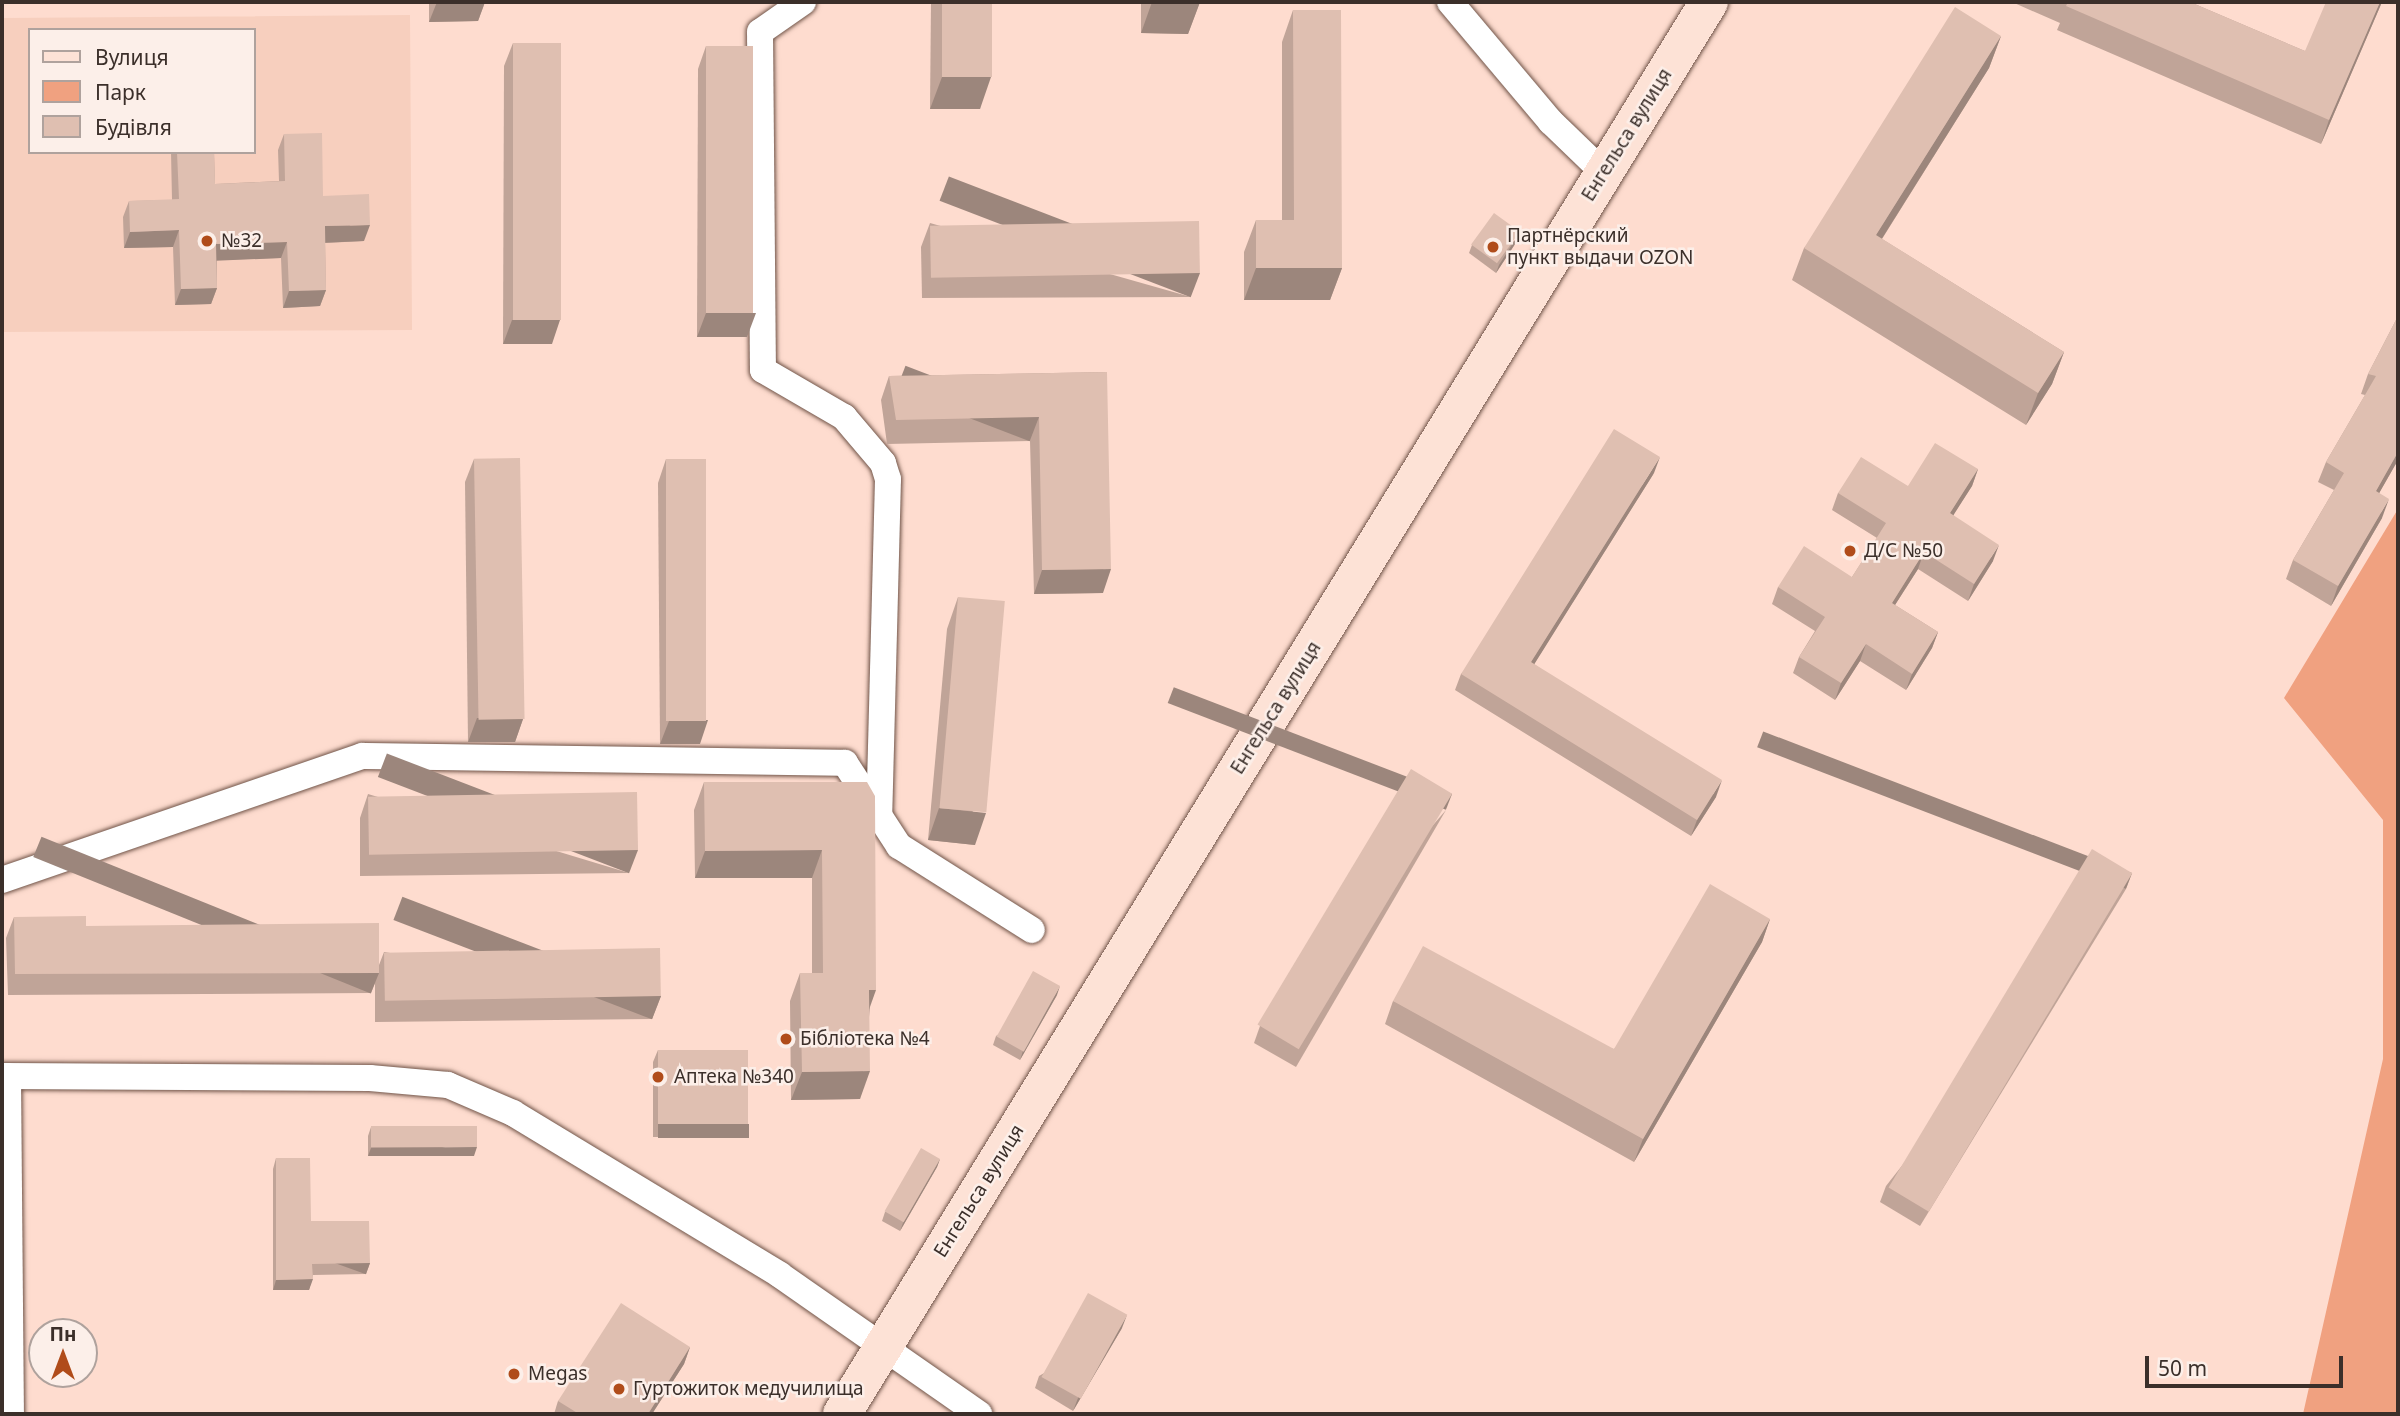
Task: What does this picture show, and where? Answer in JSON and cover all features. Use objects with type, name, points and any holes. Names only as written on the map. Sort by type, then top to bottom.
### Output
[{"type":"street","points":[[803,2],[760,32],[762,370],[844,416],[883,463],[888,479],[879,816]]},
{"type":"street","points":[[1450,2],[1551,122],[1604,173]]},
{"type":"street","name":"Енгельса вулиця","points":[[842,1414],[1709,2]]},
{"type":"street","points":[[2,880],[362,756],[845,763],[899,846],[1032,930]]},
{"type":"street","points":[[10,1414],[5,1076],[370,1078],[447,1085],[525,1120],[780,1275],[979,1414]]},
{"type":"shaded area","name":"№32","points":[[410,15],[412,330],[2,332],[2,18]]},
{"type":"green space","points":[[2398,509],[2398,1414],[2303,1414],[2383,1059],[2383,820],[2284,698]]},
{"type":"building","points":[[942,2],[992,2],[992,77],[942,77]]},
{"type":"building","points":[[2068,2],[2190,2],[2305,51],[2326,2],[2380,2],[2329,120],[2066,6]]},
{"type":"building","points":[[1955,7],[2001,36],[1876,235],[2064,352],[2038,393],[1804,248]]},
{"type":"building","points":[[1293,10],[1341,10],[1342,268],[1256,268],[1256,220],[1294,220]]},
{"type":"building","points":[[513,43],[561,43],[561,320],[513,320]]},
{"type":"building","points":[[706,46],[753,46],[753,313],[706,313]]},
{"type":"building","points":[[322,133],[323,196],[369,194],[370,225],[325,226],[326,290],[289,291],[287,242],[216,244],[217,288],[181,289],[179,230],[130,232],[129,201],[179,199],[177,154],[214,154],[215,184],[285,181],[284,134]]},
{"type":"building","name":"Партнёрский пункт выдачи OZON","points":[[1494,213],[1520,232],[1497,263],[1471,245]]},
{"type":"building","points":[[1199,221],[1200,273],[931,278],[930,226]]},
{"type":"building","points":[[2398,316],[2398,452],[2376,491],[2389,499],[2338,586],[2293,560],[2344,473],[2326,462],[2376,376],[2368,374]]},
{"type":"building","points":[[1107,372],[1111,569],[1042,570],[1039,417],[896,420],[889,376]]},
{"type":"building","points":[[1614,429],[1660,457],[1531,662],[1722,780],[1697,820],[1461,674]]},
{"type":"building","points":[[1935,443],[1978,469],[1950,513],[1999,545],[1974,584],[1924,552],[1892,603],[1938,632],[1912,674],[1866,644],[1841,683],[1799,657],[1825,617],[1778,587],[1804,546],[1852,577],[1886,523],[1838,493],[1861,457],[1908,486]]},
{"type":"building","points":[[520,458],[525,719],[479,720],[474,459]]},
{"type":"building","points":[[666,459],[706,459],[706,721],[666,721]]},
{"type":"building","points":[[958,597],[1005,601],[986,812],[940,808]]},
{"type":"building","points":[[1411,769],[1452,794],[1299,1049],[1258,1024]]},
{"type":"building","points":[[704,782],[867,782],[875,796],[876,990],[869,990],[870,1071],[802,1072],[800,973],[823,973],[822,850],[705,851]]},
{"type":"building","points":[[637,792],[638,850],[369,855],[368,797]]},
{"type":"building","points":[[2092,849],[2132,873],[1929,1212],[1889,1188]]},
{"type":"building","points":[[1710,884],[1770,919],[1643,1139],[1393,1001],[1423,946],[1614,1049]]},
{"type":"building","points":[[86,916],[86,926],[379,923],[379,973],[15,974],[14,917]]},
{"type":"building","points":[[660,948],[661,996],[385,1001],[384,953]]},
{"type":"building","points":[[1033,971],[1060,986],[1024,1052],[997,1037]]},
{"type":"building","points":[[658,1050],[748,1050],[748,1124],[658,1124]]},
{"type":"building","points":[[371,1126],[477,1126],[477,1147],[371,1147]]},
{"type":"building","points":[[921,1148],[940,1159],[904,1222],[884,1211]]},
{"type":"building","points":[[276,1158],[310,1158],[311,1221],[369,1221],[370,1263],[312,1264],[313,1279],[276,1280]]},
{"type":"building","points":[[1088,1293],[1127,1315],[1081,1399],[1041,1377]]},
{"type":"building","name":"Гуртожиток медучилища","points":[[621,1303],[690,1347],[648,1414],[579,1414],[558,1401]]},
{"type":"place","name":"№32","points":[[207,241]]},
{"type":"place","name":"Партнёрский пункт выдачи OZON","points":[[1493,247]]},
{"type":"place","name":"Д/С №50","points":[[1850,551]]},
{"type":"place","name":"Бібліотека №4","points":[[786,1039]]},
{"type":"place","name":"Аптека №340","points":[[658,1077]]},
{"type":"place","name":"Megas","points":[[514,1374]]},
{"type":"place","name":"Гуртожиток медучилища","points":[[619,1389]]}]
